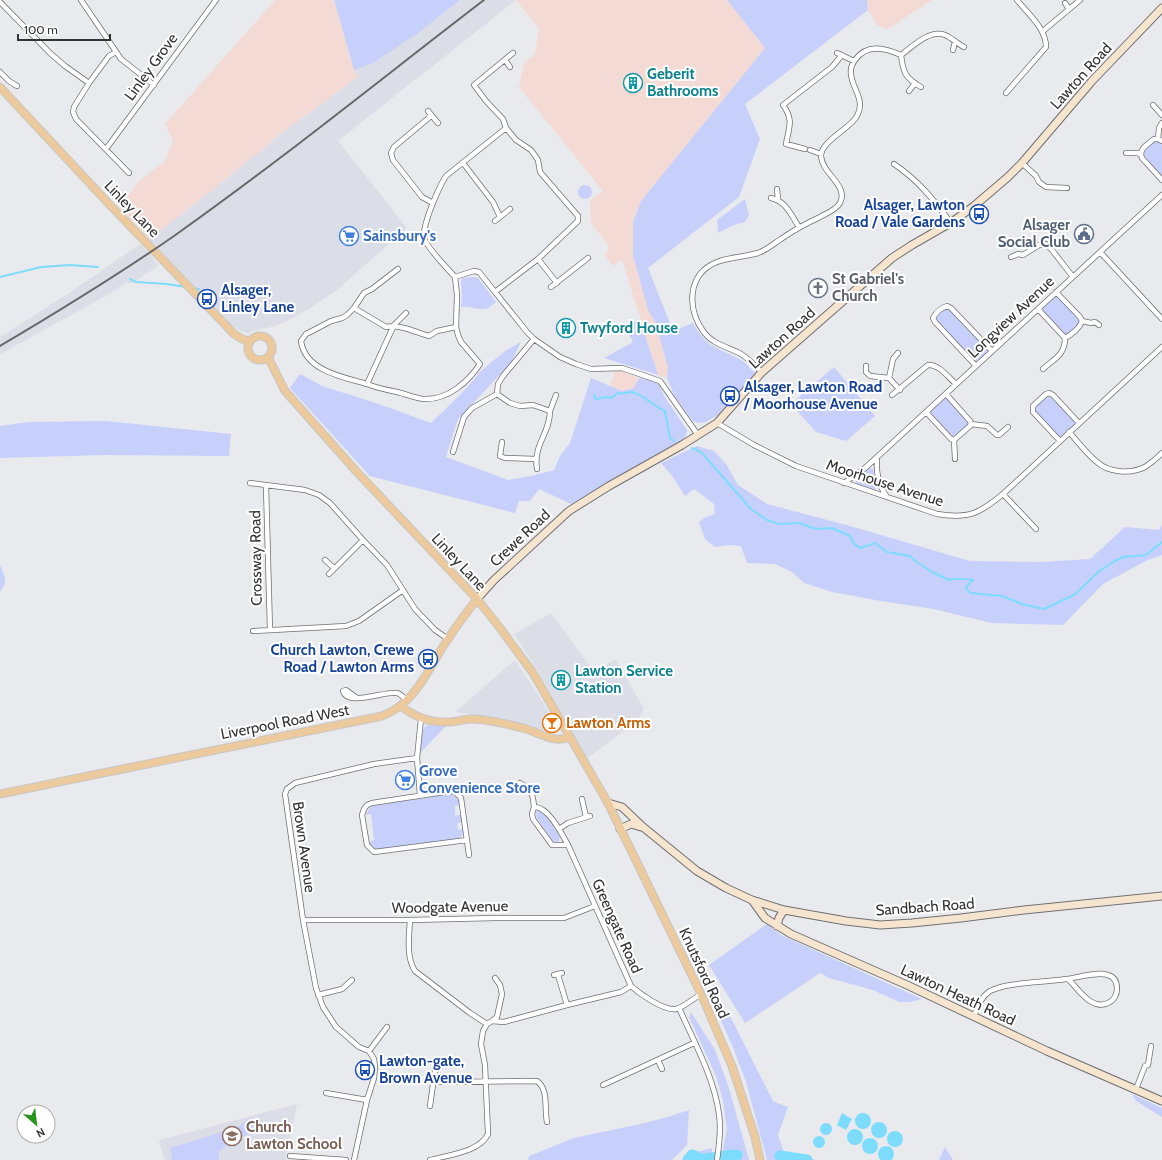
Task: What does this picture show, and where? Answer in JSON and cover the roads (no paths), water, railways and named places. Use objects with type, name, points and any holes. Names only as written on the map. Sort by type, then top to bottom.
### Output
[{"type":"main road","name":"Linley Lane","points":[[0,87],[109,204],[234,334],[250,342]]},
{"type":"main road","points":[[256,336],[267,338],[272,344],[268,357],[257,360],[251,356],[248,349],[250,342],[256,336]]},
{"type":"main road","name":"Linley Lane","points":[[268,357],[285,390],[356,471],[477,599],[500,628],[533,673],[608,803]]},
{"type":"main road","name":"Crewe Road","points":[[404,703],[415,692],[448,639],[477,599]]},
{"type":"main road","points":[[404,703],[421,719],[450,722],[471,719],[485,720],[524,728],[557,739],[564,739],[569,736]]},
{"type":"main road","name":"Liverpool Road West","points":[[0,794],[382,716],[404,703]]},
{"type":"main road","name":"Knutsford Road","points":[[608,803],[701,994],[732,1066],[755,1138],[760,1160]]},
{"type":"street","points":[[81,0],[121,59],[154,85]]},
{"type":"street","points":[[1006,93],[1046,47],[1046,39],[1043,31],[1017,0]]},
{"type":"street","points":[[1043,31],[1080,0]]},
{"type":"street","name":"Linley Grove","points":[[106,149],[214,1]]},
{"type":"street","points":[[0,2],[50,53],[89,83]]},
{"type":"street","points":[[1065,3],[1069,9]]},
{"type":"street","name":"Lawton Road","points":[[698,436],[717,422],[762,372],[892,258],[951,223],[997,188],[1022,163],[1092,81],[1162,8]]},
{"type":"street","points":[[901,55],[931,35],[946,32],[964,47]]},
{"type":"street","points":[[953,50],[955,41]]},
{"type":"street","points":[[762,372],[742,355],[711,340],[703,331],[695,316],[692,302],[692,290],[700,275],[712,264],[758,253],[767,249],[799,227],[833,210],[839,204],[842,197],[841,188],[823,166],[821,154],[826,145],[856,118],[861,109],[860,97],[851,74],[851,67],[859,54],[868,49],[879,47],[901,55]]},
{"type":"street","points":[[116,52],[109,56],[89,83],[74,107],[73,112],[76,119],[129,173]]},
{"type":"street","points":[[836,52],[854,61]]},
{"type":"street","points":[[495,292],[538,259],[578,222],[578,216],[540,172],[538,160],[531,150],[516,140],[506,128],[503,119],[486,101],[474,85],[513,53]]},
{"type":"street","points":[[821,154],[786,144],[790,122],[789,112],[783,105],[832,67],[842,55]]},
{"type":"street","points":[[901,55],[905,74],[915,84],[921,87]]},
{"type":"street","points":[[505,60],[510,67]]},
{"type":"street","points":[[0,72],[10,82],[17,86]]},
{"type":"street","points":[[909,91],[915,84]]},
{"type":"street","points":[[1153,105],[1162,115]]},
{"type":"street","points":[[428,111],[438,123]]},
{"type":"street","points":[[432,116],[394,147],[391,153],[393,160],[422,197],[433,203]]},
{"type":"street","points":[[1140,154],[1141,151],[1154,139],[1160,140],[1159,128],[1162,123]]},
{"type":"street","points":[[480,364],[461,342],[456,327],[457,295],[455,277],[431,250],[424,238],[424,228],[440,185],[446,176],[506,128]]},
{"type":"street","points":[[1126,153],[1140,154],[1162,180]]},
{"type":"street","points":[[462,163],[493,202],[500,217]]},
{"type":"street","points":[[1022,163],[1036,176],[1039,182],[1046,187],[1067,188]]},
{"type":"street","points":[[894,164],[916,180],[932,197],[951,223]]},
{"type":"street","points":[[777,189],[778,199]]},
{"type":"street","name":"Longview Avenue","points":[[844,483],[854,477],[877,457],[1162,195]]},
{"type":"street","points":[[770,198],[778,199],[786,206],[799,227]]},
{"type":"street","points":[[495,221],[510,209]]},
{"type":"street","points":[[578,219],[585,219]]},
{"type":"street","points":[[1011,257],[1018,254],[1024,254],[1039,245],[1046,244],[1072,277]]},
{"type":"street","points":[[1100,252],[1162,319]]},
{"type":"street","points":[[551,287],[588,258]]},
{"type":"street","points":[[538,259],[557,283]]},
{"type":"street","points":[[398,269],[372,289],[364,293],[354,308],[342,318],[331,321],[306,334],[301,342],[302,350],[311,361],[327,372],[380,389],[426,399],[439,397],[453,391],[465,383],[485,359]]},
{"type":"street","points":[[455,277],[474,271],[479,272],[534,339],[560,357],[591,369],[622,368],[660,381],[698,436]]},
{"type":"street","points":[[1056,292],[1082,321],[1091,323],[1095,322],[1099,325]]},
{"type":"street","points":[[976,366],[935,322],[935,314],[942,307],[947,306],[951,308],[992,352]]},
{"type":"street","points":[[354,308],[386,327],[394,326],[429,336],[437,331],[456,327]]},
{"type":"street","points":[[1038,309],[1065,338],[1065,347],[1063,352],[1043,369]]},
{"type":"street","points":[[367,384],[394,326],[406,313]]},
{"type":"street","points":[[1065,338],[1081,325],[1082,321]]},
{"type":"street","points":[[497,394],[498,384],[503,376],[534,339]]},
{"type":"street","name":"Moorhouse Avenue","points":[[717,422],[754,445],[796,466],[937,514],[965,516],[978,512],[1003,494],[1162,347]]},
{"type":"street","points":[[889,378],[893,359],[898,353]]},
{"type":"street","points":[[892,396],[928,365],[933,365],[956,384]]},
{"type":"street","points":[[866,366],[866,372],[870,376],[889,378],[900,390]]},
{"type":"street","points":[[497,394],[510,403],[520,406],[533,405],[550,411]]},
{"type":"street","points":[[452,452],[464,417],[472,408],[497,394]]},
{"type":"street","points":[[946,394],[971,424]]},
{"type":"street","points":[[1060,441],[1033,412],[1033,406],[1046,394],[1052,395],[1079,423]]},
{"type":"street","points":[[537,469],[536,459],[539,444],[550,421],[550,411],[556,395]]},
{"type":"street","points":[[926,412],[951,439],[954,440]]},
{"type":"street","points":[[971,424],[987,426],[997,435],[1008,427]]},
{"type":"street","points":[[954,440],[971,424]]},
{"type":"street","points":[[1069,432],[1098,463],[1109,469],[1119,471],[1138,470],[1151,463],[1162,453]]},
{"type":"street","name":"Crewe Road","points":[[477,599],[494,580],[569,510],[608,486],[698,436]]},
{"type":"street","points":[[954,440],[955,459]]},
{"type":"street","points":[[502,442],[500,456],[505,458],[536,459]]},
{"type":"street","points":[[877,457],[877,478],[880,488],[887,497]]},
{"type":"street","points":[[250,483],[305,490],[319,495],[330,503],[387,565],[415,609],[426,621],[448,639]]},
{"type":"street","name":"Crossway Road","points":[[266,486],[270,630]]},
{"type":"street","points":[[1003,494],[1036,529]]},
{"type":"street","points":[[329,574],[363,540]]},
{"type":"street","points":[[324,560],[334,568]]},
{"type":"street","points":[[253,631],[346,626],[359,621],[404,590]]},
{"type":"street","points":[[358,698],[390,693],[398,694],[404,703]]},
{"type":"street","points":[[420,795],[417,758],[421,719]]},
{"type":"street","name":"Brown Avenue","points":[[369,1051],[359,1047],[336,1027],[323,1007],[318,995],[303,920],[285,794],[287,789],[295,783],[368,765],[417,758]]},
{"type":"street","points":[[520,783],[528,787],[533,796],[534,807],[532,819],[552,845],[568,845]]},
{"type":"street","points":[[466,840],[376,852],[369,849],[367,846],[362,815],[367,805],[372,802],[451,791],[461,798],[469,855]]},
{"type":"street","points":[[559,829],[568,823],[588,817],[582,799]]},
{"type":"street","name":"Sandbach Road","points":[[608,803],[622,807],[643,827],[697,872],[726,888],[752,900],[784,910],[846,921],[880,925],[912,923],[1162,896]]},
{"type":"street","name":"Greengate Road","points":[[534,807],[544,810],[559,829],[568,845],[631,986],[638,992],[666,1008],[679,1008]]},
{"type":"street","points":[[620,829],[632,824],[643,827]]},
{"type":"street","name":"Lawton Heath Road","points":[[752,900],[765,918],[791,934],[907,985],[1047,1051],[1162,1101]]},
{"type":"street","name":"Woodgate Avenue","points":[[303,920],[564,918],[595,906]]},
{"type":"street","points":[[777,926],[779,918],[784,910]]},
{"type":"street","points":[[410,920],[409,956],[410,963],[415,971],[470,1014],[490,1023],[504,1022],[621,992],[631,986]]},
{"type":"street","points":[[558,974],[567,1005]]},
{"type":"street","points":[[974,1016],[979,1003],[984,996],[994,989],[1005,986],[1098,974],[1108,975],[1114,978],[1117,984],[1117,992],[1110,1002],[1096,1004],[1086,999],[1068,979]]},
{"type":"street","points":[[430,1160],[470,1149],[483,1143],[488,1134],[486,1082],[481,1037],[490,1023],[497,1017],[502,994],[500,984],[495,978]]},
{"type":"street","points":[[318,995],[342,989],[352,980]]},
{"type":"street","points":[[701,994],[679,1008],[715,1095],[720,1116],[716,1160]]},
{"type":"street","points":[[354,1160],[367,1100],[374,1078],[374,1059],[369,1051],[386,1027]]},
{"type":"street","points":[[603,1085],[694,1042]]},
{"type":"street","points":[[1136,1089],[1145,1066],[1148,1064],[1152,1046]]},
{"type":"street","points":[[658,1060],[662,1070]]},
{"type":"street","points":[[430,1106],[436,1064]]},
{"type":"street","points":[[434,1080],[444,1082],[536,1081],[541,1084],[545,1093],[547,1122]]},
{"type":"street","points":[[326,1093],[367,1100]]},
{"type":"street","points":[[290,1156],[346,1160]]},
{"type":"waterway","points":[[0,277],[41,267],[70,265],[98,267]]},
{"type":"waterway","points":[[130,279],[136,282],[186,287]]},
{"type":"waterway","points":[[192,288],[199,289]]},
{"type":"waterway","points":[[594,395],[596,399],[605,397],[611,398],[618,393],[631,392],[639,394],[665,411],[670,438],[674,441]]},
{"type":"waterway","points":[[692,448],[701,452],[751,509],[767,520],[779,524],[799,523],[816,529],[832,528],[850,536],[855,545],[861,548],[875,543],[887,552],[910,556],[934,573],[949,580],[973,580],[966,587],[971,593],[1002,596],[1022,604],[1044,609],[1074,595],[1098,572],[1113,562],[1123,557],[1146,555],[1162,542]]},
{"type":"waterway","points":[[688,1160],[692,1155],[695,1156],[695,1159],[737,1155]]},
{"type":"waterway","points":[[780,1156],[807,1160]]},
{"type":"railway","points":[[0,346],[131,265],[214,208],[484,0]]},
{"type":"place","name":"Geberit Bathrooms","points":[[633,83]]},
{"type":"place","name":"Alsager, Lawton Road / Vale Gardens","points":[[979,214]]},
{"type":"place","name":"Alsager Social Club","points":[[1084,234]]},
{"type":"place","name":"Sainsbury's","points":[[349,236]]},
{"type":"place","name":"St Gabriel's Church","points":[[818,288]]},
{"type":"place","name":"Alsager, Linley Lane","points":[[207,299]]},
{"type":"place","name":"Twyford House","points":[[566,328]]},
{"type":"place","name":"Alsager, Lawton Road / Moorhouse Avenue","points":[[730,396]]},
{"type":"place","name":"Church Lawton, Crewe Road / Lawton Arms","points":[[428,659]]},
{"type":"place","name":"Lawton Service Station","points":[[561,680]]},
{"type":"place","name":"Lawton Arms","points":[[552,723]]},
{"type":"place","name":"Grove Convenience Store","points":[[405,780]]},
{"type":"place","name":"Lawton-gate, Brown Avenue","points":[[365,1070]]},
{"type":"place","name":"Church Lawton School","points":[[232,1136]]}]
